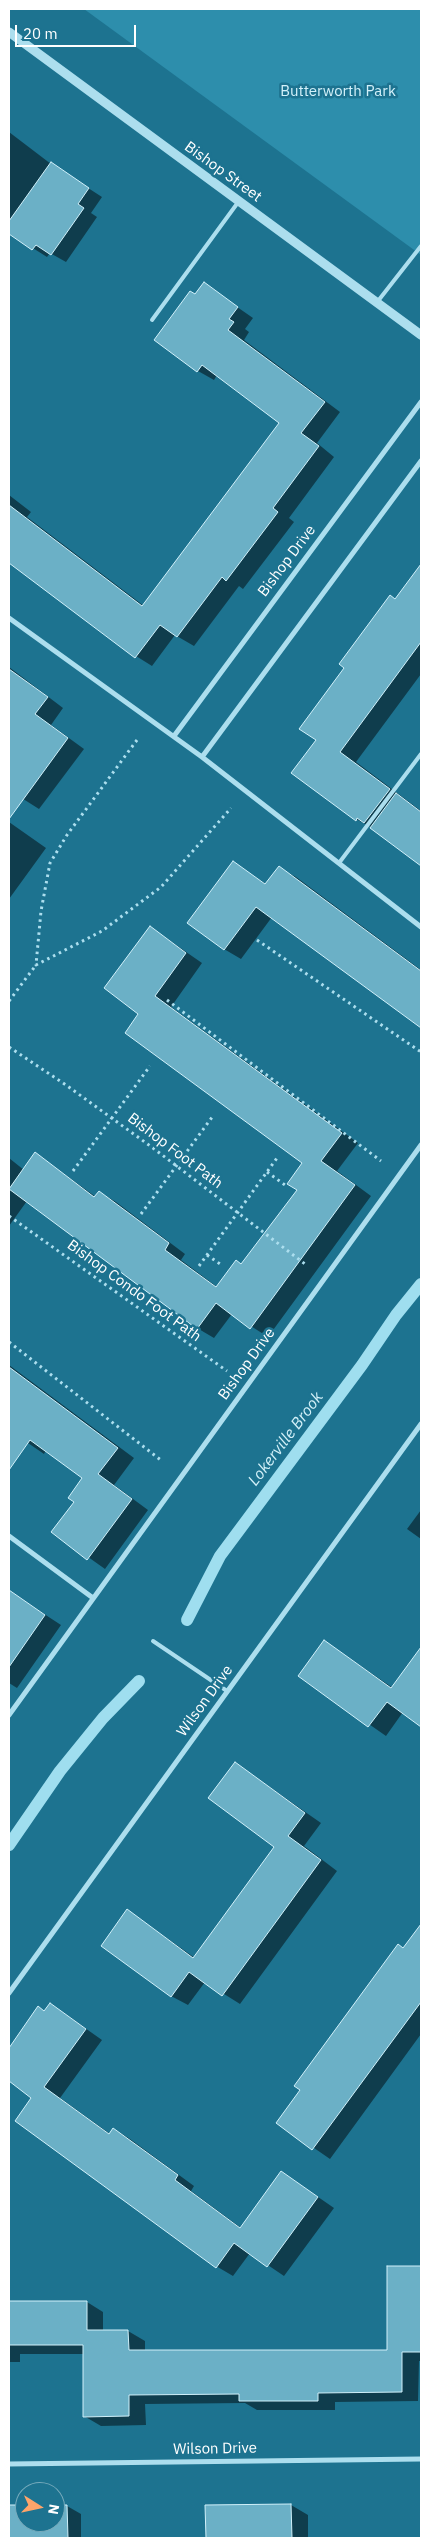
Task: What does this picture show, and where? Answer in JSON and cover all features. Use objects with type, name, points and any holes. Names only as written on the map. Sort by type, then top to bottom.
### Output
[{"type":"street","name":"Bishop Street","points":[[9,32],[421,334]]},
{"type":"street","name":"Bishop Drive","points":[[174,736],[421,402]]},
{"type":"street","points":[[202,757],[421,461]]},
{"type":"street","points":[[9,618],[174,736],[421,927]]},
{"type":"street","name":"Bishop Drive","points":[[9,1714],[421,1145]]},
{"type":"street","name":"Wilson Drive","points":[[9,1993],[421,1424]]},
{"type":"street","points":[[9,1536],[93,1598]]},
{"type":"street","name":"Wilson Drive","points":[[9,2464],[421,2459]]},
{"type":"lane","points":[[152,320],[239,201]]},
{"type":"lane","points":[[377,302],[421,246]]},
{"type":"lane","points":[[339,863],[421,754]]},
{"type":"lane","points":[[153,1641],[227,1691]]},
{"type":"path","points":[[36,965],[41,911],[50,863],[67,835],[151,720]]},
{"type":"path","points":[[9,1001],[36,965],[102,930],[162,887],[246,791]]},
{"type":"path","points":[[257,940],[421,1052]]},
{"type":"path","points":[[167,1000],[399,1175]]},
{"type":"path","name":"Bishop Foot Path","points":[[9,1047],[112,1118],[325,1279]]},
{"type":"path","points":[[73,1171],[150,1066]]},
{"type":"path","points":[[141,1214],[213,1116]]},
{"type":"path","points":[[199,1266],[277,1158]]},
{"type":"path","points":[[267,1172],[285,1185]]},
{"type":"path","name":"Bishop Condo Foot Path","points":[[9,1216],[247,1386]]},
{"type":"path","points":[[207,1254],[223,1266]]},
{"type":"path","points":[[9,1342],[182,1476]]},
{"type":"green space","name":"Butterworth Park","points":[[84,9],[421,9],[421,255]]},
{"type":"building","points":[[51,162],[89,188],[78,204],[84,208],[51,255],[36,245],[32,250],[9,234],[9,221]]},
{"type":"building","points":[[204,282],[238,307],[229,319],[234,322],[228,330],[325,402],[301,433],[319,446],[273,508],[278,512],[226,581],[222,577],[177,637],[160,625],[135,658],[9,563],[9,505],[142,606],[279,423],[202,365],[197,372],[154,340],[190,291],[195,294]]},
{"type":"building","points":[[421,564],[421,642],[340,752],[390,789],[364,823],[357,818],[356,821],[291,773],[316,740],[299,729],[344,668],[339,664],[390,595],[395,599]]},
{"type":"building","points":[[9,669],[48,697],[35,714],[68,738],[9,819]]},
{"type":"building","points":[[396,793],[421,812],[421,866],[370,828]]},
{"type":"building","points":[[233,861],[265,884],[279,866],[421,971],[421,1028],[256,907],[224,950],[187,923]]},
{"type":"building","points":[[150,926],[186,953],[155,996],[342,1133],[321,1161],[355,1185],[250,1329],[216,1303],[197,1329],[9,1189],[35,1152],[94,1197],[99,1191],[169,1243],[165,1250],[216,1287],[236,1260],[241,1264],[297,1190],[287,1184],[302,1163],[125,1033],[138,1014],[104,988]]},
{"type":"building","points":[[9,1367],[118,1448],[98,1474],[132,1499],[87,1560],[51,1532],[74,1502],[68,1498],[82,1478],[30,1440],[9,1470]]},
{"type":"building","points":[[9,1590],[45,1615],[9,1667]]},
{"type":"building","points":[[324,1640],[391,1688],[421,1647],[421,1727],[387,1702],[368,1727],[298,1676]]},
{"type":"building","points":[[235,1762],[305,1813],[288,1836],[321,1860],[222,1996],[189,1972],[171,1997],[101,1946],[127,1909],[193,1958],[274,1847],[208,1798]]},
{"type":"building","points":[[421,1924],[421,2002],[312,2150],[276,2123],[300,2090],[294,2086],[398,1944],[403,1948]]},
{"type":"building","points":[[50,2003],[86,2029],[44,2087],[109,2134],[113,2128],[178,2175],[175,2180],[240,2228],[281,2171],[318,2197],[267,2267],[234,2243],[216,2268],[15,2121],[31,2098],[9,2081],[9,2048],[38,2006],[44,2011]]},
{"type":"building","points":[[387,2266],[421,2266],[421,2352],[402,2352],[402,2392],[318,2393],[318,2401],[239,2401],[239,2394],[129,2395],[129,2416],[83,2417],[83,2345],[9,2345],[9,2301],[87,2301],[87,2330],[128,2330],[129,2350],[387,2350]]},
{"type":"building","points":[[291,2504],[292,2538],[206,2538],[205,2505]]},
{"type":"building","points":[[9,2505],[15,2505],[15,2532],[65,2532],[65,2505],[67,2505],[68,2538],[9,2538]]},
{"type":"waterway","name":"Lokerville Brook","points":[[187,1620],[220,1556],[362,1365],[396,1315],[421,1284]]},
{"type":"waterway","name":"Lokerville Brook","points":[[9,1845],[60,1771],[103,1718],[139,1681]]}]
